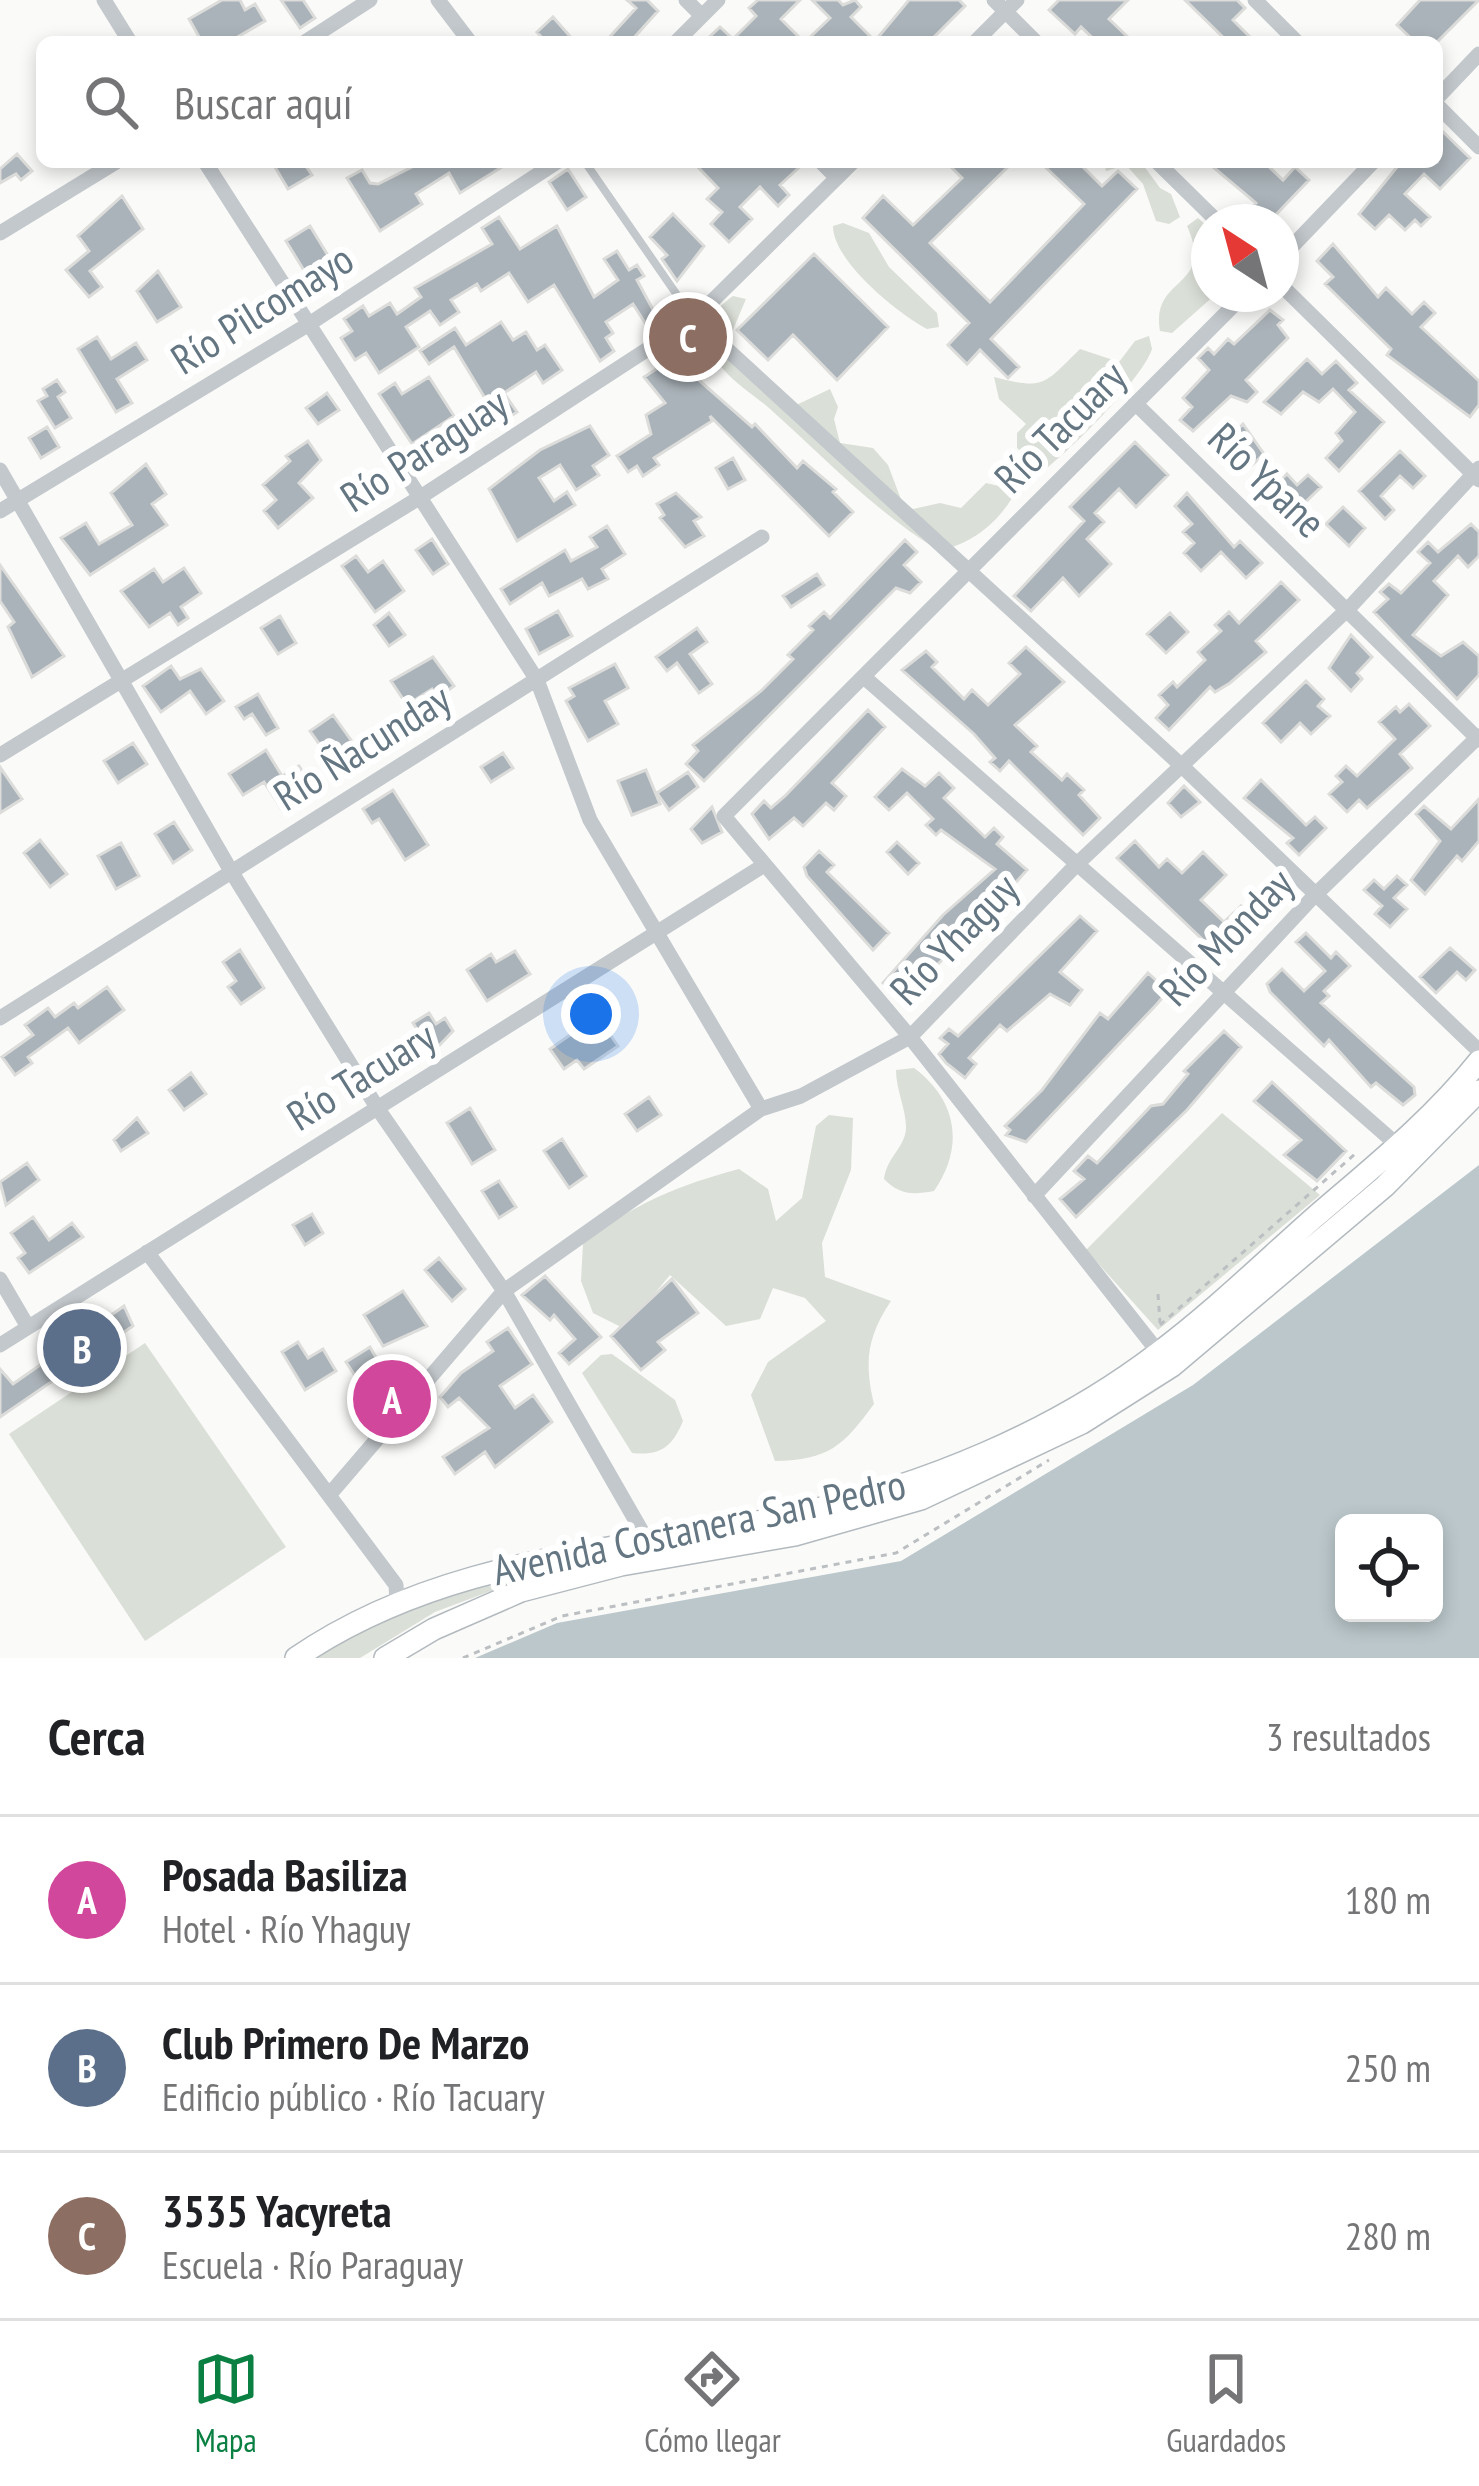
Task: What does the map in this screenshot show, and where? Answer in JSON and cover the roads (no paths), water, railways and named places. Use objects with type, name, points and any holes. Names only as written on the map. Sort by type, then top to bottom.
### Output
[{"type":"main road","name":"Avenida Costanera San Pedro","points":[[385,1658],[434,1629],[521,1591],[856,1520],[1000,1465],[1082,1423],[1172,1366],[1406,1153],[1479,1061]]},
{"type":"main road","name":"Avenida Costanera San Pedro","points":[[296,1658],[397,1602],[488,1571],[797,1514],[946,1470],[1052,1420],[1159,1353],[1479,1091]]},
{"type":"street","points":[[104,0],[126,36]]},
{"type":"street","points":[[314,36],[370,0]]},
{"type":"street","points":[[438,0],[465,36]]},
{"type":"street","points":[[686,0],[702,16]]},
{"type":"street","points":[[689,36],[718,0]]},
{"type":"street","points":[[1258,1],[1292,36]]},
{"type":"street","points":[[980,36],[1006,4],[1031,36]]},
{"type":"street","points":[[1443,94],[1479,54]]},
{"type":"street","points":[[1443,108],[1479,147]]},
{"type":"street","points":[[0,233],[106,168]]},
{"type":"street","points":[[210,168],[538,680],[590,820],[761,1109]]},
{"type":"street","name":"Río Pilcomayo","points":[[0,511],[309,324],[548,168]]},
{"type":"street","points":[[826,168],[837,178]]},
{"type":"street","name":"Río Paraguay","points":[[0,755],[419,498],[694,319],[847,168]]},
{"type":"street","points":[[1163,168],[1200,204]]},
{"type":"street","points":[[1299,239],[1367,168]]},
{"type":"street","points":[[1299,302],[1478,474]]},
{"type":"street","name":"Río Tacuary","points":[[0,1345],[761,867],[724,816],[1228,312]]},
{"type":"street","points":[[694,319],[964,572],[1183,767],[1479,1052]]},
{"type":"street","name":"Río Ypane","points":[[1135,403],[1478,738]]},
{"type":"street","points":[[0,470],[232,872],[378,1109],[504,1292],[648,1542]]},
{"type":"street","name":"Río Yhaguy","points":[[330,1494],[504,1292],[761,1109],[801,1096],[910,1037],[1077,864],[1349,608],[1478,474]]},
{"type":"street","name":"Río Ñacunday","points":[[0,1018],[762,537]]},
{"type":"street","points":[[864,677],[1406,1153]]},
{"type":"street","name":"Río Monday","points":[[1034,1196],[1314,896],[1478,738]]},
{"type":"street","points":[[761,867],[910,1037],[1159,1353]]},
{"type":"street","points":[[147,1252],[396,1585],[397,1602]]},
{"type":"street","points":[[0,1279],[28,1327]]},
{"type":"lane","points":[[589,168],[694,319]]},
{"type":"place","name":"3535 Yacyreta","points":[[688,337]]},
{"type":"place","name":"Club Primero De Marzo","points":[[82,1348]]},
{"type":"place","name":"Posada Basiliza","points":[[392,1399]]}]
